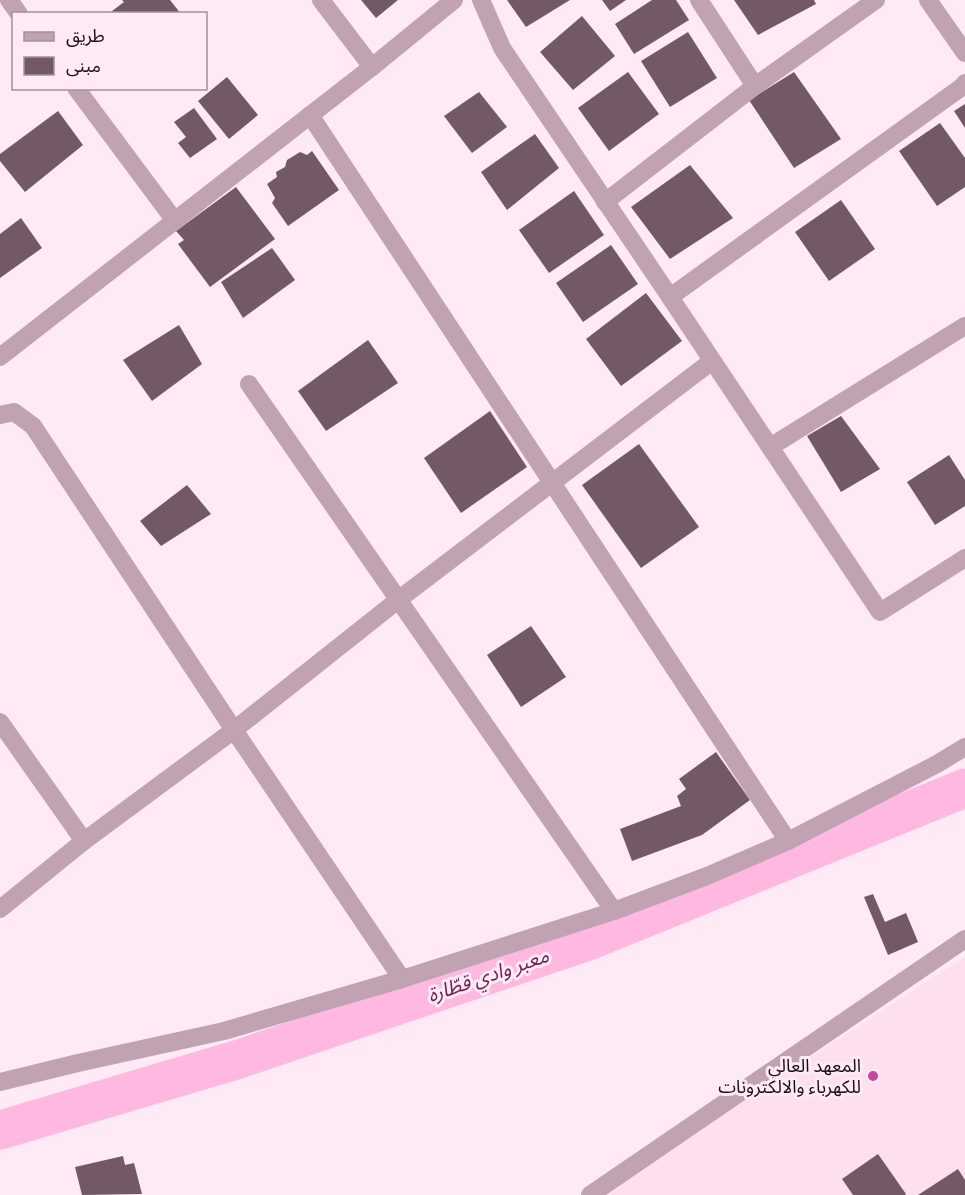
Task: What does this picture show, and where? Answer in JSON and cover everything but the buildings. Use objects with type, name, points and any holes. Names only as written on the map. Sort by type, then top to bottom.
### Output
[{"type":"street","points":[[321,0],[372,67]]},
{"type":"street","points":[[0,357],[372,67],[454,0]]},
{"type":"street","points":[[481,0],[502,48],[879,612],[965,558]]},
{"type":"street","points":[[699,0],[755,86]]},
{"type":"street","points":[[605,202],[755,86],[876,0]]},
{"type":"street","points":[[928,0],[965,52]]},
{"type":"street","points":[[670,297],[965,83]]},
{"type":"street","points":[[77,90],[175,221]]},
{"type":"street","points":[[310,115],[789,841]]},
{"type":"street","points":[[770,447],[965,326]]},
{"type":"street","points":[[0,909],[84,841],[234,730],[398,600],[712,361]]},
{"type":"street","points":[[249,384],[614,911]]},
{"type":"street","points":[[0,415],[14,412],[33,426],[402,979]]},
{"type":"street","points":[[0,722],[84,841]]},
{"type":"street","points":[[0,1082],[224,1031],[402,979],[614,911],[708,876],[789,841],[937,764],[965,747]]},
{"type":"street","points":[[590,1195],[965,939]]},
{"type":"shaded area","name":"المعهد العالي للكهرباء والالكترونات","points":[[965,957],[965,1195],[598,1195]]},
{"type":"waterway","name":"معبر وادي قطّارة","points":[[0,1130],[236,1060],[591,940],[965,788]]},
{"type":"place","name":"المعهد العالي للكهرباء والالكترونات","points":[[873,1076]]}]
